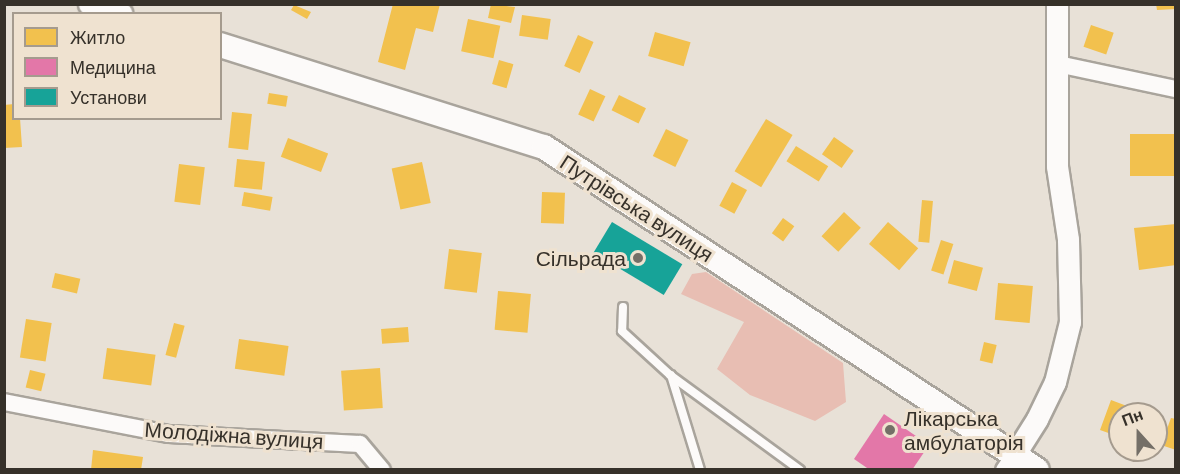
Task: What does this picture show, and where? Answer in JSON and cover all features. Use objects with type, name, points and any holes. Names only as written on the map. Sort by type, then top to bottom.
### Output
[{"type":"main road","points":[[91,4],[114,12]]},
{"type":"main road","name":"Путрівська вулиця","points":[[222,46],[544,147],[1010,461],[1037,470]]},
{"type":"street","points":[[1010,461],[1037,419],[1055,382],[1070,322],[1068,239],[1057,166],[1057,4]]},
{"type":"street","points":[[1058,64],[1176,89]]},
{"type":"street","name":"Молодіжна вулиця","points":[[4,402],[170,434],[360,444],[382,470]]},
{"type":"lane","points":[[623,307],[622,331],[670,375],[800,470]]},
{"type":"lane","points":[[670,375],[700,470]]},
{"type":"shaded area","points":[[706,272],[843,363],[846,402],[815,421],[750,395],[717,369],[744,322],[681,294],[692,274]]},
{"type":"building: Житло","points":[[393,4],[440,4],[433,32],[416,28],[405,70],[378,62]]},
{"type":"building: Житло","points":[[491,4],[515,7],[511,23],[488,18]]},
{"type":"building: Житло","points":[[1156,4],[1176,4],[1176,9],[1157,10]]},
{"type":"building: Житло","points":[[294,5],[311,12],[307,19],[291,10]]},
{"type":"building: Житло","points":[[522,15],[551,19],[548,40],[519,36]]},
{"type":"building: Житло","points":[[468,19],[500,26],[493,58],[461,51]]},
{"type":"building: Житло","points":[[1091,25],[1114,33],[1106,55],[1084,47]]},
{"type":"building: Житло","points":[[655,32],[691,42],[684,66],[648,56]]},
{"type":"building: Житло","points":[[578,35],[594,42],[580,73],[564,66]]},
{"type":"building: Житло","points":[[499,60],[513,64],[507,88],[492,84]]},
{"type":"building: Житло","points":[[590,89],[605,96],[594,122],[578,114]]},
{"type":"building: Житло","points":[[269,93],[288,96],[286,107],[267,104]]},
{"type":"building: Житло","points":[[619,95],[646,108],[639,123],[612,110]]},
{"type":"building: Житло","points":[[12,104],[12,120],[20,120],[22,147],[4,148],[4,105]]},
{"type":"building: Житло","points":[[232,112],[252,114],[248,150],[228,148]]},
{"type":"building: Житло","points":[[766,119],[793,135],[761,187],[735,171]]},
{"type":"building: Житло","points":[[666,129],[688,140],[675,167],[653,156]]},
{"type":"building: Житло","points":[[1130,134],[1176,134],[1176,176],[1130,176]]},
{"type":"building: Житло","points":[[834,137],[854,151],[842,168],[822,154]]},
{"type":"building: Житло","points":[[288,138],[328,153],[321,172],[281,157]]},
{"type":"building: Житло","points":[[796,146],[828,166],[819,181],[786,161]]},
{"type":"building: Житло","points":[[237,159],[265,162],[262,190],[234,187]]},
{"type":"building: Житло","points":[[422,162],[431,203],[400,210],[392,168]]},
{"type":"building: Житло","points":[[179,164],[205,167],[200,205],[174,202]]},
{"type":"building: Житло","points":[[732,182],[747,190],[734,214],[719,206]]},
{"type":"building: Житло","points":[[244,192],[273,197],[270,211],[242,206]]},
{"type":"building: Житло","points":[[542,192],[565,193],[564,224],[541,223]]},
{"type":"building: Житло","points":[[922,200],[933,201],[929,243],[918,242]]},
{"type":"building: Житло","points":[[844,212],[861,228],[838,252],[821,236]]},
{"type":"building: Житло","points":[[783,218],[794,226],[783,242],[772,233]]},
{"type":"building: Житло","points":[[888,222],[918,248],[899,270],[869,244]]},
{"type":"building: Житло","points":[[1176,224],[1176,265],[1139,270],[1134,228]]},
{"type":"building: Житло","points":[[941,240],[953,244],[943,274],[931,270]]},
{"type":"building: Житло","points":[[449,249],[482,253],[477,293],[444,289]]},
{"type":"building: Житло","points":[[954,260],[983,268],[977,291],[948,283]]},
{"type":"building: Житло","points":[[55,273],[80,279],[77,293],[52,288]]},
{"type":"building: Житло","points":[[998,283],[1033,286],[1030,323],[995,320]]},
{"type":"building: Житло","points":[[498,291],[531,294],[527,333],[495,330]]},
{"type":"building: Житло","points":[[26,319],[52,323],[46,362],[20,358]]},
{"type":"building: Житло","points":[[174,323],[185,326],[176,358],[165,355]]},
{"type":"building: Житло","points":[[408,327],[409,342],[382,344],[381,329]]},
{"type":"building: Житло","points":[[239,339],[289,346],[284,376],[235,369]]},
{"type":"building: Житло","points":[[984,342],[997,345],[992,363],[980,361]]},
{"type":"building: Житло","points":[[107,348],[156,355],[151,386],[103,379]]},
{"type":"building: Житло","points":[[380,368],[383,408],[344,411],[341,371]]},
{"type":"building: Житло","points":[[30,370],[46,374],[41,391],[26,387]]},
{"type":"building: Житло","points":[[1108,408],[1108,433],[1100,430]]},
{"type":"building: Житло","points":[[1171,418],[1176,419],[1176,450],[1168,447],[1168,426]]},
{"type":"building: Житло","points":[[93,450],[143,457],[141,470],[91,470]]},
{"type":"building: Медицина","name":"Лікарська амбулаторія","points":[[884,414],[929,445],[912,470],[870,470],[854,459]]},
{"type":"building: Установи","name":"Сільрада","points":[[612,222],[682,264],[664,295],[593,253]]},
{"type":"place","name":"Сільрада","points":[[638,258]]},
{"type":"place","name":"Лікарська амбулаторія","points":[[890,430]]}]
